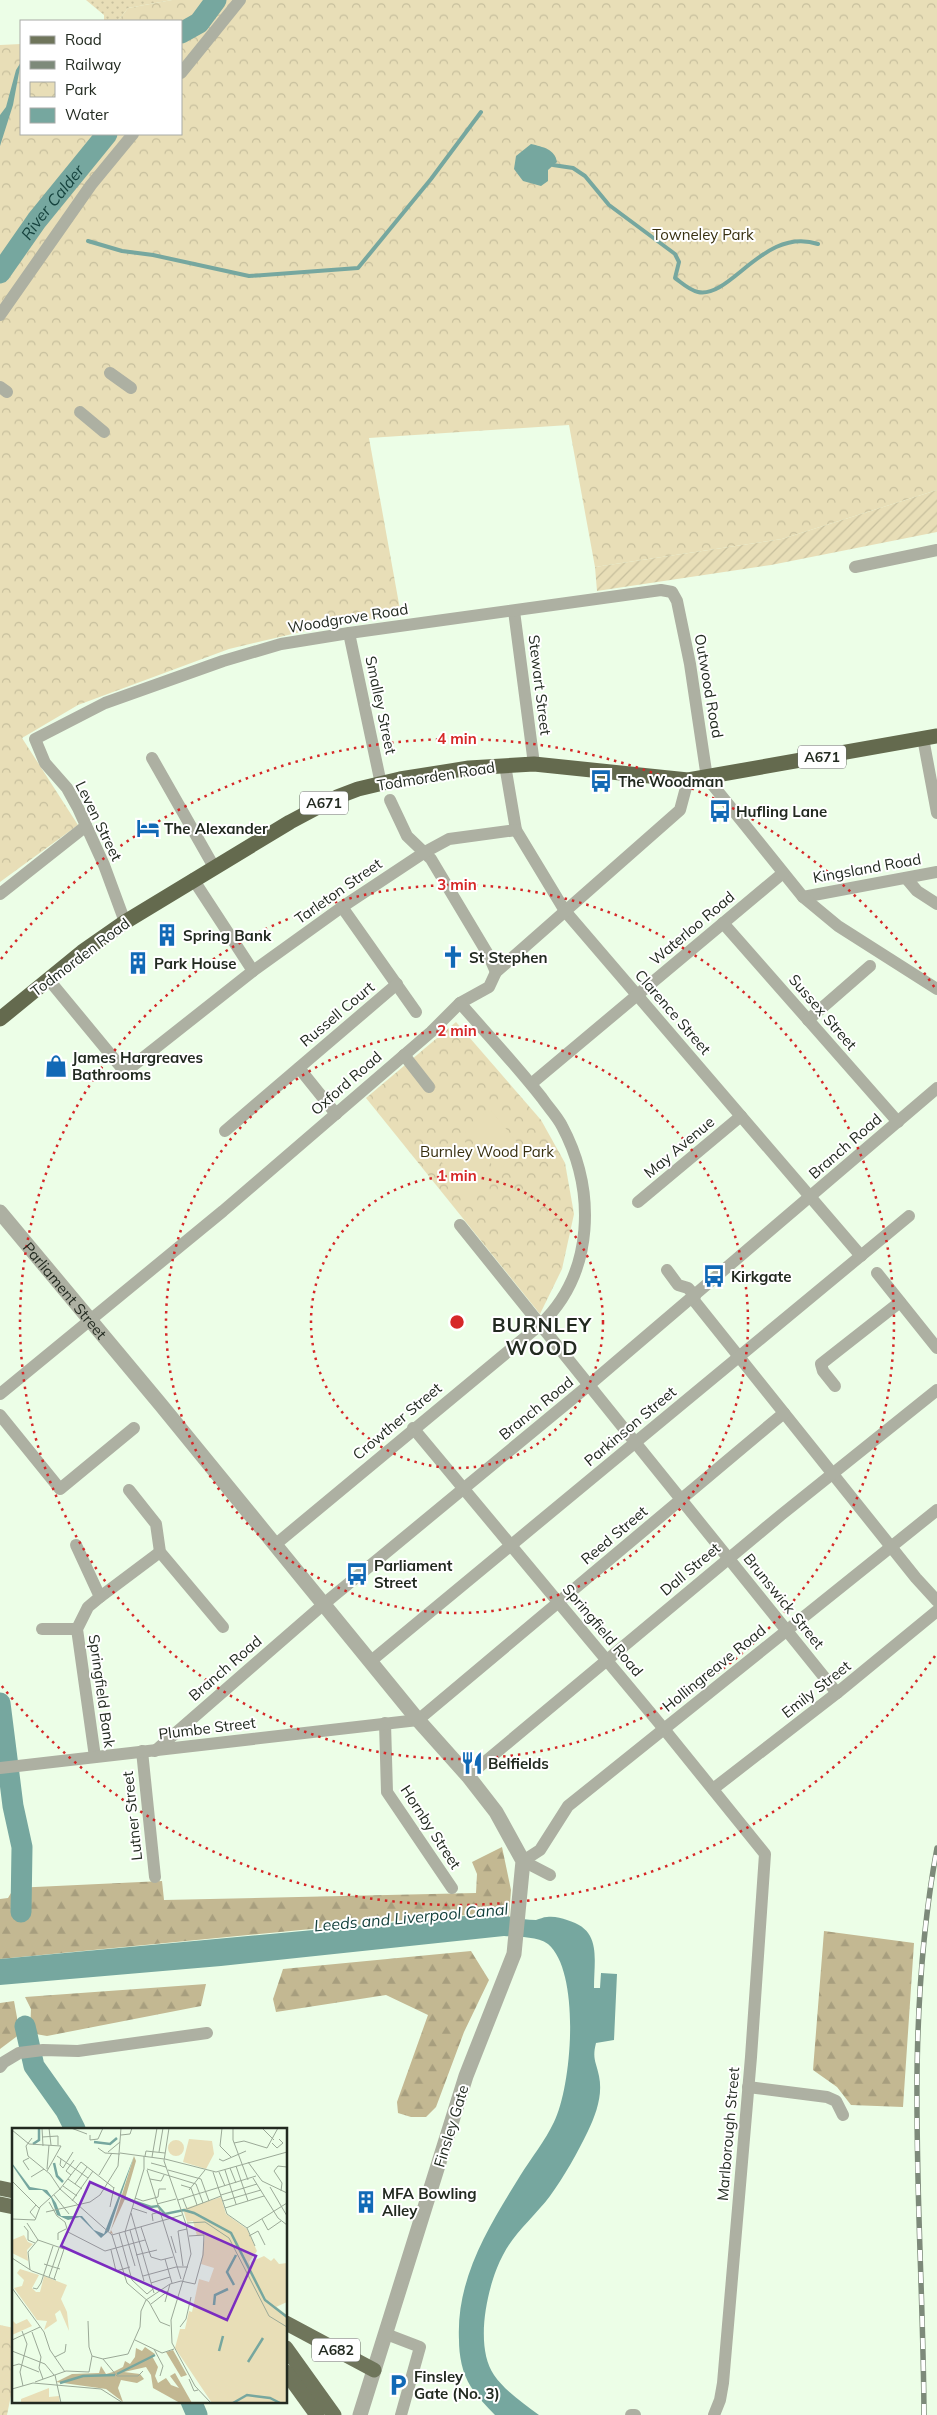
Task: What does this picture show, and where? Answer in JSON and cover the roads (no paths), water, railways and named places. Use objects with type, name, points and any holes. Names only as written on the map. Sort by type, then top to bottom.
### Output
[{"type":"highway","name":"Todmorden Road","points":[[0,1019],[82,952],[125,922],[193,879],[337,797],[381,784],[469,768],[505,765],[534,764],[628,773],[670,780],[688,780],[930,737]]},
{"type":"main road","name":"A682","points":[[292,2327],[374,2370]]},
{"type":"main road","name":"A682","points":[[288,2351],[334,2415]]},
{"type":"main road","points":[[288,2375],[317,2415]]},
{"type":"street","points":[[182,72],[240,0]]},
{"type":"street","points":[[0,315],[91,185],[131,135]]},
{"type":"street","points":[[110,374],[131,388]]},
{"type":"street","points":[[80,412],[104,432]]},
{"type":"street","points":[[855,567],[937,550]]},
{"type":"street","name":"Woodgrove Road","points":[[35,739],[105,703],[223,661],[281,644],[660,590],[672,592],[677,601]]},
{"type":"street","name":"Outwood Road","points":[[677,601],[690,664],[707,778]]},
{"type":"street","name":"Stewart Street","points":[[514,611],[534,764]]},
{"type":"street","name":"Smalley Street","points":[[349,633],[381,784]]},
{"type":"street","points":[[930,737],[937,813]]},
{"type":"street","name":"Leven Street","points":[[35,739],[45,763],[67,788],[86,826],[104,865],[125,922]]},
{"type":"street","points":[[152,758],[214,867]]},
{"type":"street","name":"Clarence Street","points":[[505,765],[516,830],[565,912],[860,1256]]},
{"type":"street","points":[[707,778],[782,873],[803,896],[838,926],[937,989]]},
{"type":"street","name":"Oxford Road","points":[[0,1394],[89,1319],[223,1211],[404,1055],[460,1003],[489,987],[496,972],[680,810],[688,780]]},
{"type":"street","points":[[390,800],[407,836],[424,852],[489,956],[496,972]]},
{"type":"street","points":[[0,894],[86,826]]},
{"type":"street","name":"Tarleton Street","points":[[49,980],[126,1072],[253,971],[342,907],[424,852],[449,839],[516,830]]},
{"type":"street","name":"Kingsland Road","points":[[803,896],[937,872]]},
{"type":"street","name":"Waterloo Road","points":[[531,1084],[782,873]]},
{"type":"street","points":[[906,878],[916,891],[937,904]]},
{"type":"street","points":[[193,879],[253,971]]},
{"type":"street","points":[[342,907],[416,1012]]},
{"type":"street","name":"Sussex Street","points":[[724,923],[898,1122]]},
{"type":"street","points":[[808,1020],[870,966]]},
{"type":"street","name":"Russell Court","points":[[224,1131],[397,984]]},
{"type":"street","name":"Crowther Street","points":[[276,1544],[413,1428],[540,1325],[555,1311],[578,1268],[586,1232],[585,1206],[577,1162],[562,1125],[531,1084],[460,1003]]},
{"type":"street","points":[[404,1055],[429,1087]]},
{"type":"street","name":"Russell Court","points":[[299,1068],[336,1114]]},
{"type":"street","name":"Branch Road","points":[[149,1751],[324,1603],[589,1385],[937,1088]]},
{"type":"street","name":"May Avenue","points":[[638,1202],[741,1116]]},
{"type":"street","name":"Parliament Street","points":[[0,1212],[276,1544],[418,1720],[468,1776],[496,1812],[523,1861]]},
{"type":"street","name":"Parkinson Street","points":[[371,1661],[909,1216]]},
{"type":"street","name":"Brunswick Street","points":[[460,1225],[837,1693]]},
{"type":"street","points":[[667,1270],[678,1285],[688,1288],[738,1357],[937,1601]]},
{"type":"street","points":[[877,1273],[937,1348]]},
{"type":"street","points":[[835,1386],[823,1371],[821,1364],[900,1302]]},
{"type":"street","name":"Dall Street","points":[[468,1776],[728,1559],[937,1390]]},
{"type":"street","name":"Reed Street","points":[[418,1720],[784,1413]]},
{"type":"street","points":[[0,1415],[60,1489],[134,1428]]},
{"type":"street","name":"Springfield Road","points":[[413,1428],[664,1729],[765,1854]]},
{"type":"street","points":[[129,1490],[156,1524],[160,1552],[223,1627]]},
{"type":"street","name":"Hollingreave Road","points":[[523,1861],[540,1850],[568,1806],[937,1510]]},
{"type":"street","points":[[76,1545],[100,1597]]},
{"type":"street","name":"Springfield Bank","points":[[95,1757],[77,1629],[88,1607],[160,1552]]},
{"type":"street","name":"Emily Street","points":[[713,1789],[837,1693],[937,1611]]},
{"type":"street","name":"Springfield Bank","points":[[42,1629],[77,1629]]},
{"type":"street","name":"Plumbe Street","points":[[0,1768],[418,1720]]},
{"type":"street","name":"Hornby Street","points":[[385,1723],[387,1792],[452,1888]]},
{"type":"street","name":"Lutner Street","points":[[149,1751],[155,1877]]},
{"type":"street","name":"Marlborough Street","points":[[714,2415],[720,2400],[723,2383],[765,1854]]},
{"type":"street","points":[[523,1861],[550,1875]]},
{"type":"street","name":"Finsley Gate","points":[[360,2415],[466,2076],[514,1954],[523,1861]]},
{"type":"street","points":[[0,2067],[4,2062],[19,2053],[43,2050],[78,2051],[207,2033]]},
{"type":"street","points":[[748,2086],[827,2097],[836,2101],[843,2115]]},
{"type":"street","points":[[386,2334],[420,2347],[401,2415]]},
{"type":"water","points":[[20,64],[13,105],[0,146],[0,115],[6,107],[16,70]]},
{"type":"water","points":[[531,144],[551,151],[557,162],[548,170],[548,181],[541,186],[523,181],[514,169],[516,156]]},
{"type":"water","points":[[497,1913],[531,1920],[555,1917],[578,1925],[586,1930],[594,1946],[594,1988],[600,1988],[601,1973],[617,1974],[614,2040],[596,2043],[595,2048],[594,2057],[599,2076],[600,2090],[594,2118],[566,2173],[503,2255],[492,2282],[485,2315],[485,2348],[488,2363],[494,2375],[515,2397],[539,2415],[495,2415],[479,2398],[465,2376],[462,2364],[459,2317],[469,2274],[486,2234],[542,2143],[554,2122],[560,2105],[569,2057],[569,2003],[565,1979],[558,1958],[548,1944],[533,1938],[504,1936],[221,1966],[0,1985],[0,1959]]},
{"type":"waterway","name":"River Calder","points":[[182,32],[199,23],[216,0]]},
{"type":"waterway","points":[[88,241],[122,251],[153,255],[249,276],[358,268],[431,179],[481,112]]},
{"type":"waterway","name":"River Calder","points":[[0,273],[37,220],[106,135]]},
{"type":"waterway","points":[[553,165],[573,168],[585,176],[609,205],[675,254],[679,262],[675,278],[698,292],[710,291],[723,285],[765,253],[781,245],[799,241],[818,244]]},
{"type":"waterway","name":"River Calder","points":[[0,1703],[13,1806],[22,1847],[21,1912]]},
{"type":"waterway","name":"River Calder","points":[[25,2026],[34,2066],[66,2111],[74,2128]]},
{"type":"waterway","name":"River Calder","points":[[191,2402],[197,2415]]},
{"type":"railway","points":[[924,2415],[918,2202],[917,2060],[920,1989],[926,1919],[937,1848]]},
{"type":"place","name":"The Woodman","points":[[601,781]]},
{"type":"place","name":"Hufling Lane","points":[[720,811]]},
{"type":"place","name":"The Alexander","points":[[148,828]]},
{"type":"place","name":"Spring Bank","points":[[167,935]]},
{"type":"place","name":"St Stephen","points":[[453,957]]},
{"type":"place","name":"Park House","points":[[138,963]]},
{"type":"place","name":"James Hargreaves Bathrooms","points":[[56,1066]]},
{"type":"place","name":"Kirkgate","points":[[714,1276]]},
{"type":"place","name":"Parliament Street","points":[[357,1574]]},
{"type":"place","name":"Belfields","points":[[472,1763]]},
{"type":"place","name":"MFA Bowling Alley","points":[[366,2202]]},
{"type":"place","name":"Finsley Gate (No. 3)","points":[[398,2385]]},
{"type":"district","name":"BURNLEY WOOD","points":[[542,1336]]},
{"type":"park label","name":"Towneley Park","points":[[703,234]]},
{"type":"park label","name":"Burnley Wood Park","points":[[487,1151]]},
{"type":"water label","name":"Leeds and Liverpool Canal","points":[[411,1917]]}]
